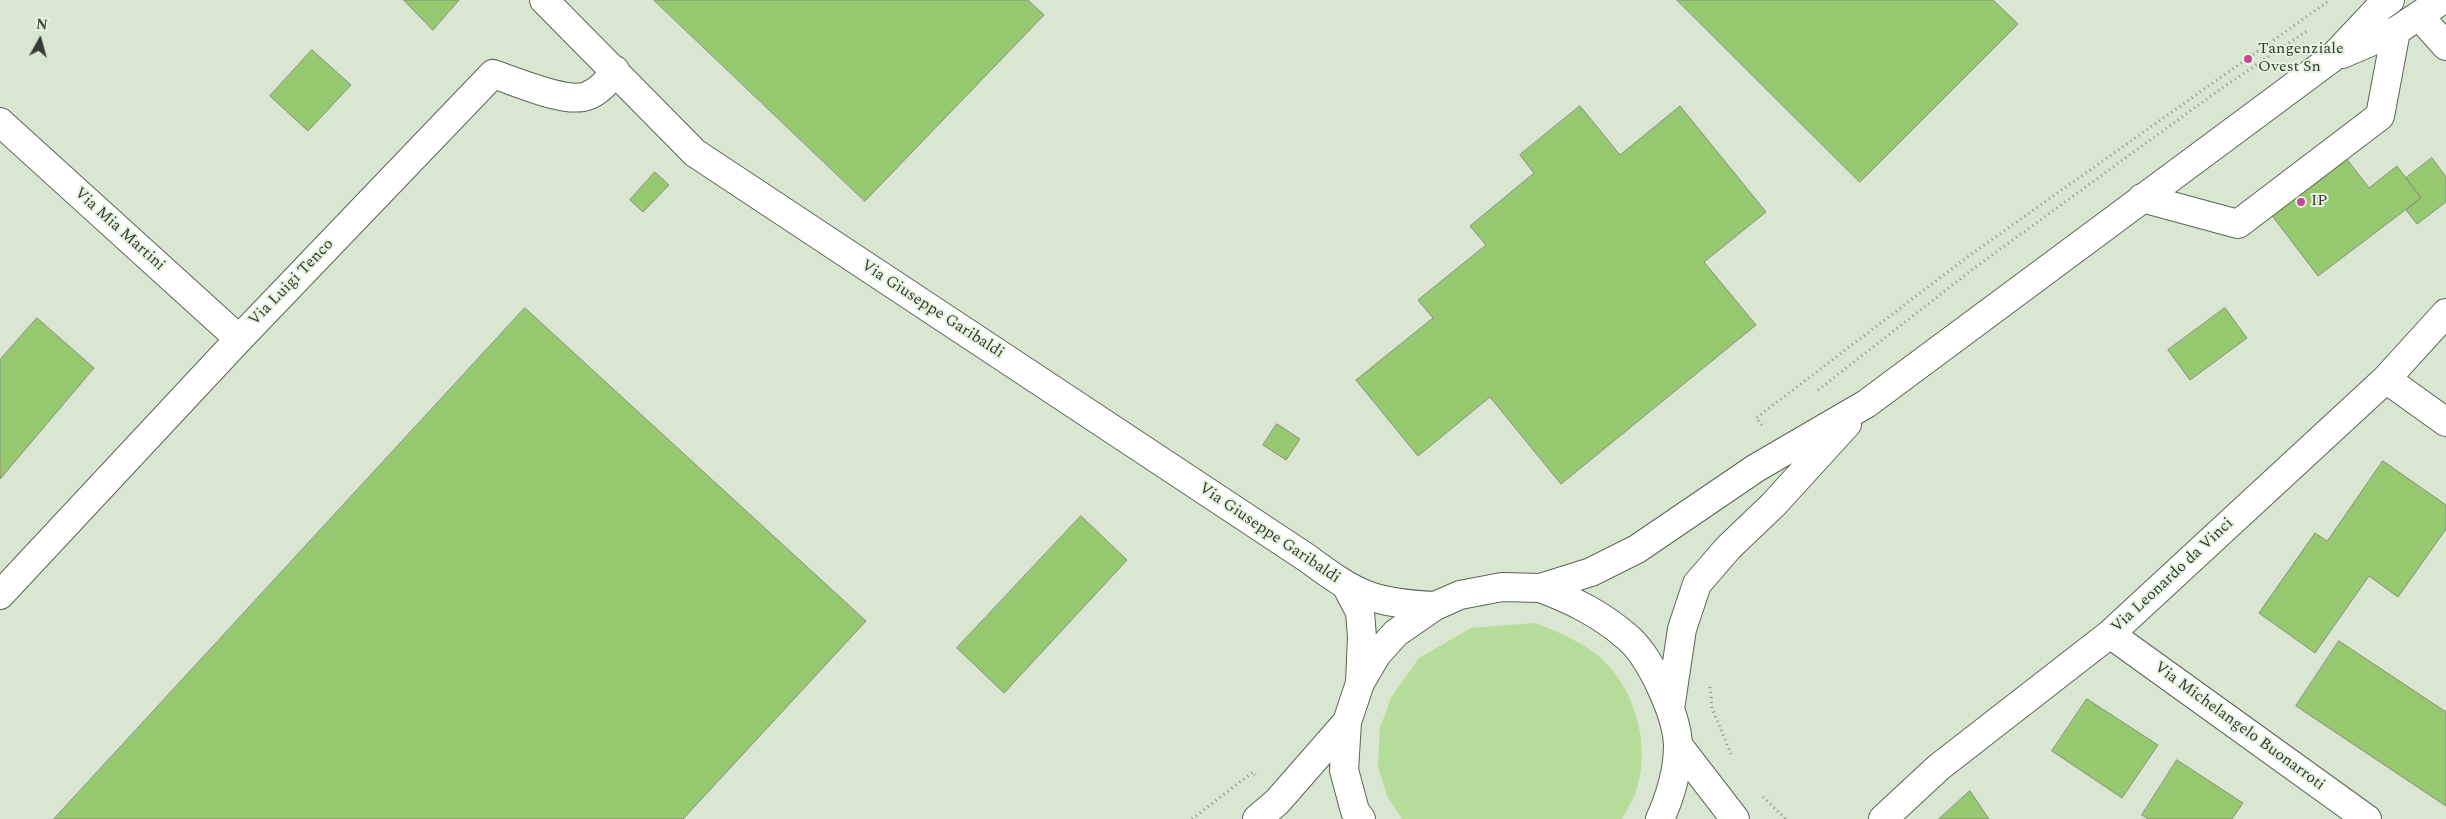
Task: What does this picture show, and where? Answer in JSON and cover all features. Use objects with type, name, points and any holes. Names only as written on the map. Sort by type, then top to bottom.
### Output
[{"type":"street","name":"Via Giuseppe Garibaldi","points":[[544,0],[695,153],[1308,558],[1347,587],[1372,598],[1394,604],[1435,606]]},
{"type":"street","points":[[1540,588],[1591,572],[1637,549],[1756,468],[1866,404],[2332,58],[2408,23],[2442,0]]},
{"type":"street","points":[[2332,58],[2382,2]]},
{"type":"street","points":[[2408,23],[2446,46]]},
{"type":"street","points":[[2142,198],[2238,224],[2380,116],[2408,23]]},
{"type":"street","name":"Via Luigi Tenco","points":[[0,595],[239,339],[493,74],[569,98],[587,96],[609,81],[615,70]]},
{"type":"street","name":"Via Mia Martini","points":[[0,122],[239,339]]},
{"type":"street","name":"Via Leonardo da Vinci","points":[[1883,819],[1939,767],[2110,634],[2386,380],[2446,313]]},
{"type":"street","points":[[2386,380],[2446,422]]},
{"type":"street","points":[[1670,709],[1682,628],[1697,584],[1866,404]]},
{"type":"street","name":"Via Giuseppe Garibaldi","points":[[1347,587],[1360,612],[1362,637],[1360,682]]},
{"type":"street","points":[[1361,819],[1355,811],[1344,770],[1347,722],[1360,682],[1377,654],[1396,633],[1435,606],[1460,595],[1502,587],[1540,588],[1578,602],[1628,637],[1652,668],[1670,709],[1678,744],[1670,799],[1660,819]]},
{"type":"street","name":"Via Michelangelo Buonarroti","points":[[2110,634],[2367,819]]},
{"type":"street","points":[[1257,819],[1277,802],[1347,722]]},
{"type":"street","points":[[1678,744],[1736,819]]},
{"type":"path","points":[[1767,432],[1756,418],[2025,216],[2330,0]]},
{"type":"path","points":[[1812,395],[1973,269],[2219,90],[2314,26]]},
{"type":"path","points":[[1709,682],[1712,708],[1733,760]]},
{"type":"path","points":[[1192,819],[1252,772],[1259,780]]},
{"type":"path","points":[[1761,794],[1786,819]]},
{"type":"green space","points":[[1535,623],[1571,639],[1597,655],[1615,674],[1632,704],[1641,738],[1641,772],[1636,792],[1622,819],[1402,819],[1387,796],[1378,766],[1380,728],[1391,698],[1419,658],[1471,628]]},
{"type":"building","points":[[404,0],[459,0],[433,30]]},
{"type":"building","points":[[654,0],[1028,0],[1044,15],[865,201]]},
{"type":"building","points":[[1677,0],[1993,0],[2018,24],[1860,182]]},
{"type":"building","points":[[312,50],[351,85],[308,131],[270,96]]},
{"type":"building","points":[[1580,106],[1620,155],[1680,106],[1766,212],[1704,262],[1756,325],[1561,484],[1490,397],[1418,456],[1356,380],[1433,318],[1418,300],[1486,245],[1470,226],[1534,173],[1520,155]]},
{"type":"building","points":[[2336,145],[2369,188],[2397,166],[2421,198],[2318,276],[2261,201]]},
{"type":"building","points":[[2432,158],[2446,177],[2446,202],[2417,224],[2406,210],[2421,198],[2406,178]]},
{"type":"building","points":[[655,172],[669,185],[643,212],[630,200]]},
{"type":"building","points":[[525,308],[866,621],[683,819],[54,819]]},
{"type":"building","points":[[2225,308],[2247,338],[2190,380],[2168,350]]},
{"type":"building","points":[[37,318],[94,368],[0,479],[0,360]]},
{"type":"building","points":[[1277,424],[1300,439],[1286,460],[1263,445]]},
{"type":"building","points":[[2383,461],[2446,505],[2446,529],[2398,597],[2369,576],[2315,653],[2259,613],[2315,533],[2327,541]]},
{"type":"building","points":[[1081,516],[1127,560],[1004,693],[957,648]]},
{"type":"building","points":[[2339,641],[2446,712],[2446,806],[2296,706]]},
{"type":"building","points":[[2087,699],[2158,745],[2122,798],[2052,751]]},
{"type":"building","points":[[2177,760],[2243,803],[2232,819],[2148,819],[2142,815]]},
{"type":"building","points":[[1970,791],[1989,819],[1939,819]]},
{"type":"place","name":"Tangenziale Ovest Sn","points":[[2248,59]]},
{"type":"place","name":"IP","points":[[2301,202]]}]
